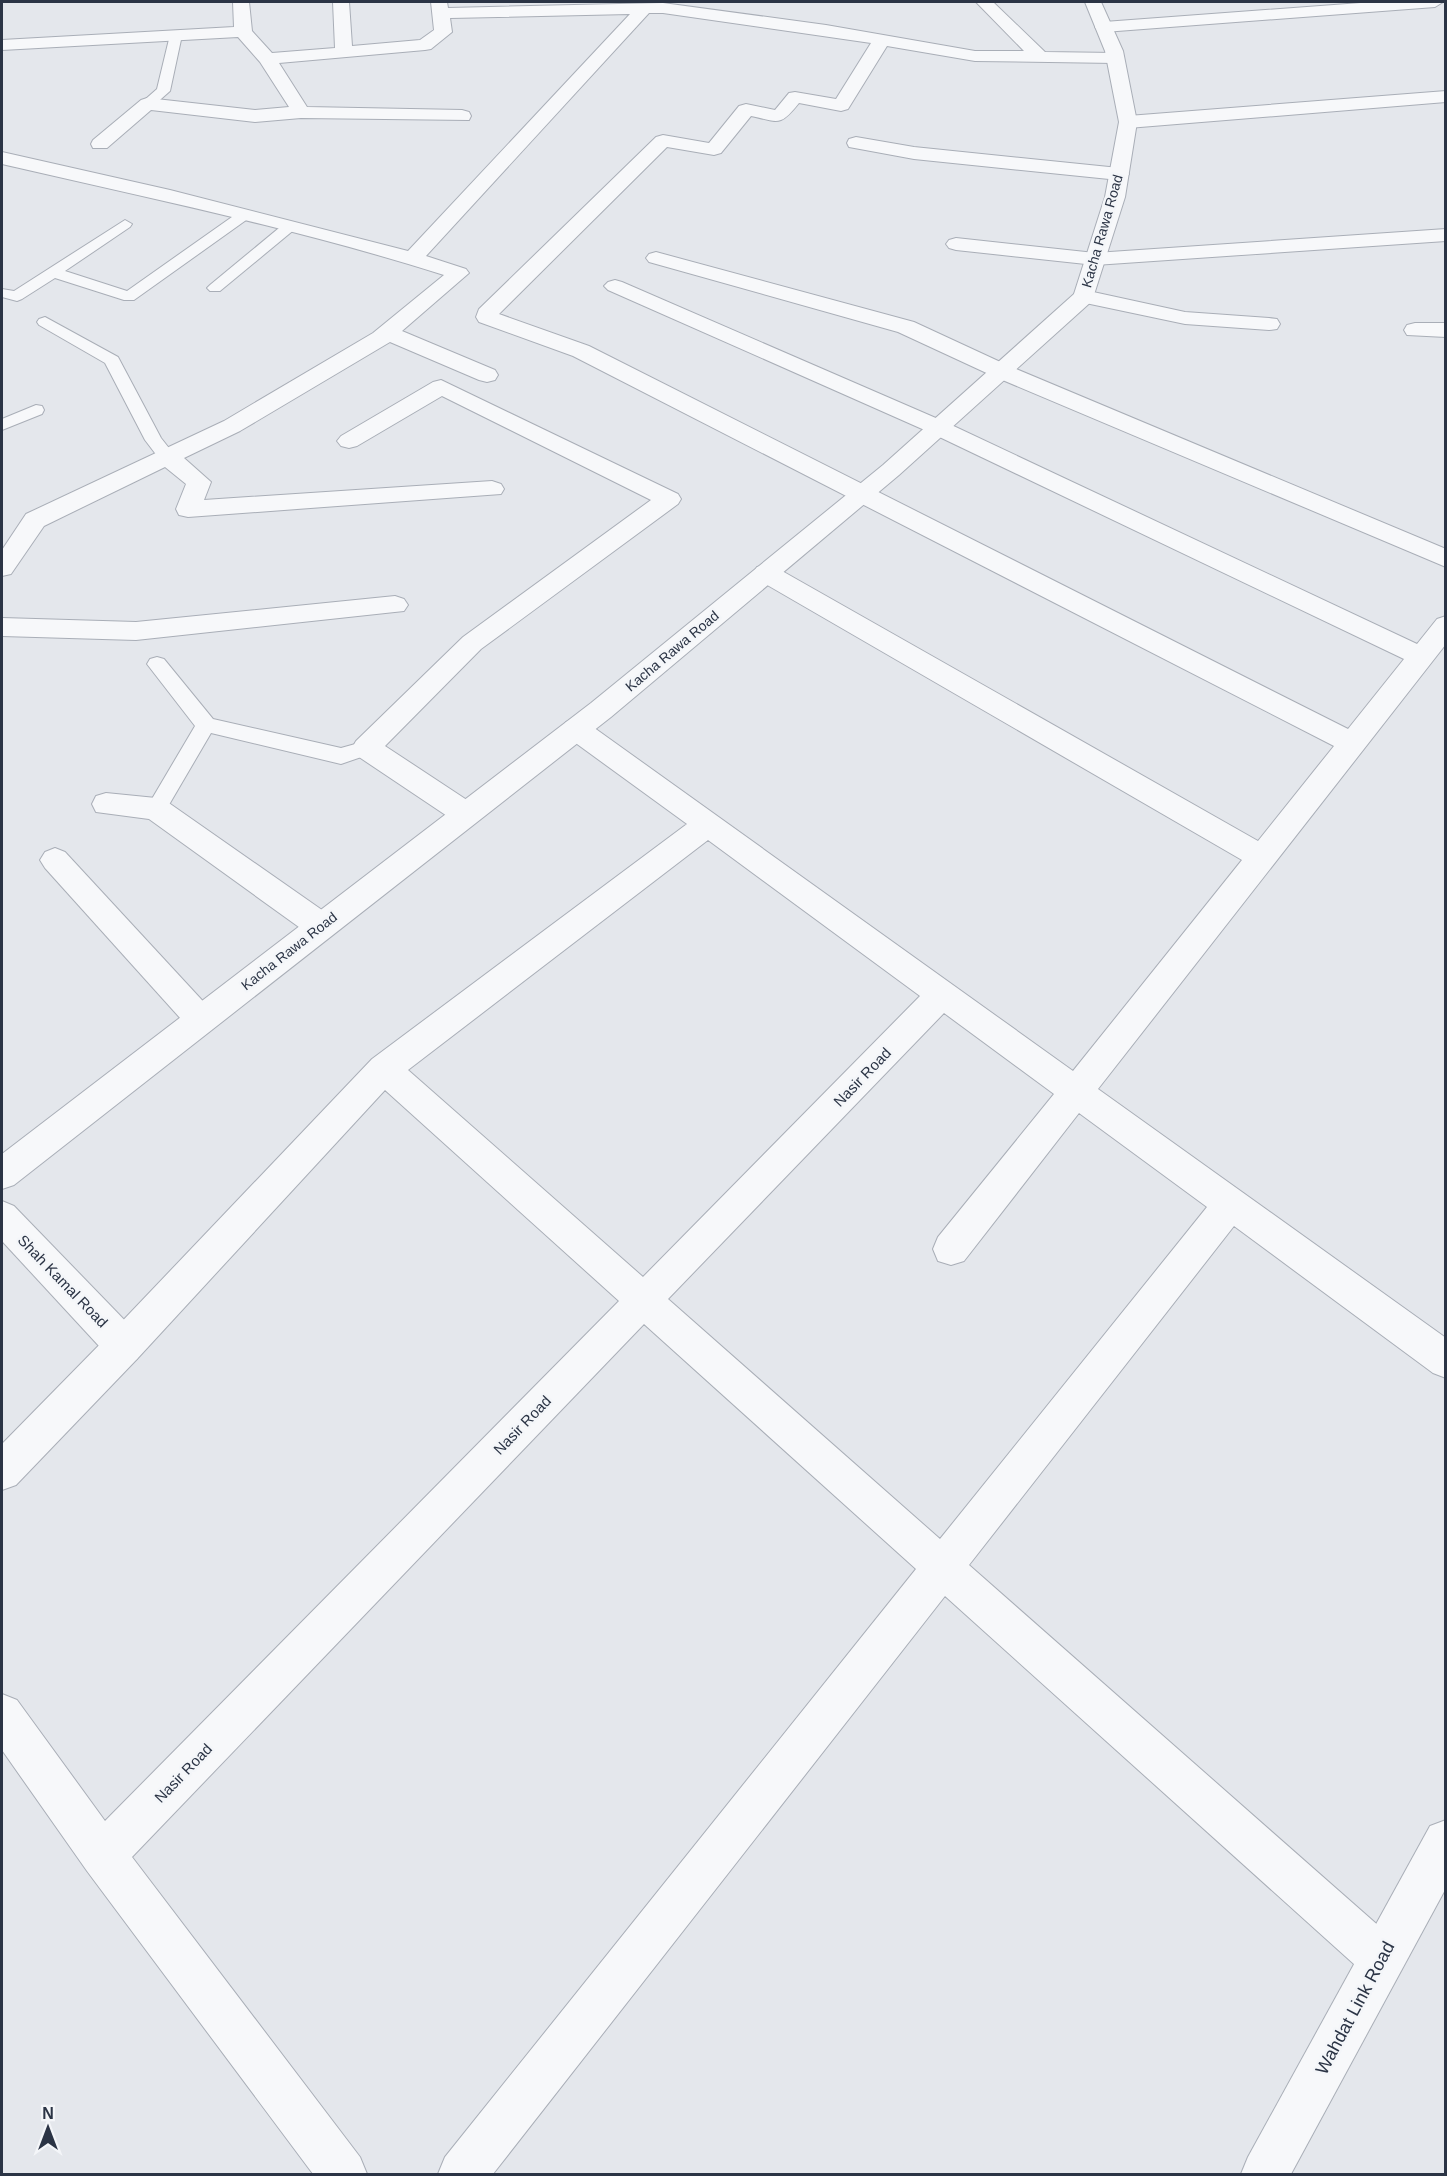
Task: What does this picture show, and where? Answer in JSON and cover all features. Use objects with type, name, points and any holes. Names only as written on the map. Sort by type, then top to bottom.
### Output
[{"type":"street","points":[[241,2],[243,32],[267,59],[301,112]]},
{"type":"street","points":[[340,2],[344,52]]},
{"type":"street","points":[[984,2],[1041,58]]},
{"type":"street","name":"Kacha Rawa Road","points":[[2,1174],[576,729],[862,494],[1084,296],[1115,197],[1128,122],[1115,58],[1094,2]]},
{"type":"street","points":[[1104,27],[1435,2]]},
{"type":"street","points":[[267,59],[425,45],[443,32],[440,7],[663,8],[826,30],[975,56],[1115,58]]},
{"type":"street","points":[[412,258],[645,8]]},
{"type":"street","points":[[812,11],[826,30]]},
{"type":"street","points":[[2,45],[243,32]]},
{"type":"street","points":[[882,40],[841,105],[795,97],[779,116],[746,110],[714,149],[663,141],[486,316],[581,351],[1352,743]]},
{"type":"street","points":[[1128,122],[1446,96]]},
{"type":"street","points":[[100,144],[147,104],[255,116],[301,112],[462,116]]},
{"type":"street","points":[[856,142],[914,153],[1119,174]]},
{"type":"street","points":[[2,158],[244,214],[412,258],[459,274],[388,333],[232,426],[35,520],[2,568]]},
{"type":"street","points":[[956,244],[1095,259],[1446,235]]},
{"type":"street","points":[[656,258],[906,327],[1001,371],[1446,559]]},
{"type":"street","points":[[615,286],[937,427],[1420,656]]},
{"type":"street","points":[[1084,296],[1185,318],[1269,324]]},
{"type":"street","points":[[1415,330],[1446,330]]},
{"type":"street","points":[[388,333],[487,375]]},
{"type":"street","points":[[349,441],[441,387],[669,498],[472,644],[366,748],[466,814]]},
{"type":"street","points":[[167,457],[199,482],[188,509],[492,489]]},
{"type":"street","points":[[766,573],[1261,857]]},
{"type":"street","points":[[2,627],[136,631],[395,605]]},
{"type":"street","points":[[951,1250],[1446,625]]},
{"type":"street","points":[[576,729],[1446,1360]]},
{"type":"street","points":[[106,804],[156,809],[321,926]]},
{"type":"street","points":[[2,1471],[124,1346],[384,1070],[708,824]]},
{"type":"street","points":[[55,860],[201,1020]]},
{"type":"street","name":"Nasir Road","points":[[103,1855],[942,994]]},
{"type":"street","points":[[384,1070],[1381,1958]]},
{"type":"street","points":[[462,2175],[1230,1204]]},
{"type":"street","name":"Shah Kamal Road","points":[[2,1217],[124,1346]]},
{"type":"street","points":[[2,1715],[103,1855],[343,2175]]},
{"type":"street","name":"Wahdat Link Road","points":[[1264,2175],[1446,1842]]},
{"type":"lane","points":[[147,104],[163,92],[176,35]]},
{"type":"lane","points":[[53,272],[129,297],[244,214]]},
{"type":"lane","points":[[2,293],[17,296],[125,224]]},
{"type":"lane","points":[[215,288],[290,226]]},
{"type":"lane","points":[[45,322],[112,360],[153,440],[167,457]]},
{"type":"lane","points":[[2,425],[36,410]]},
{"type":"lane","points":[[158,664],[206,725],[341,756],[366,748]]},
{"type":"lane","points":[[156,809],[206,725]]}]
